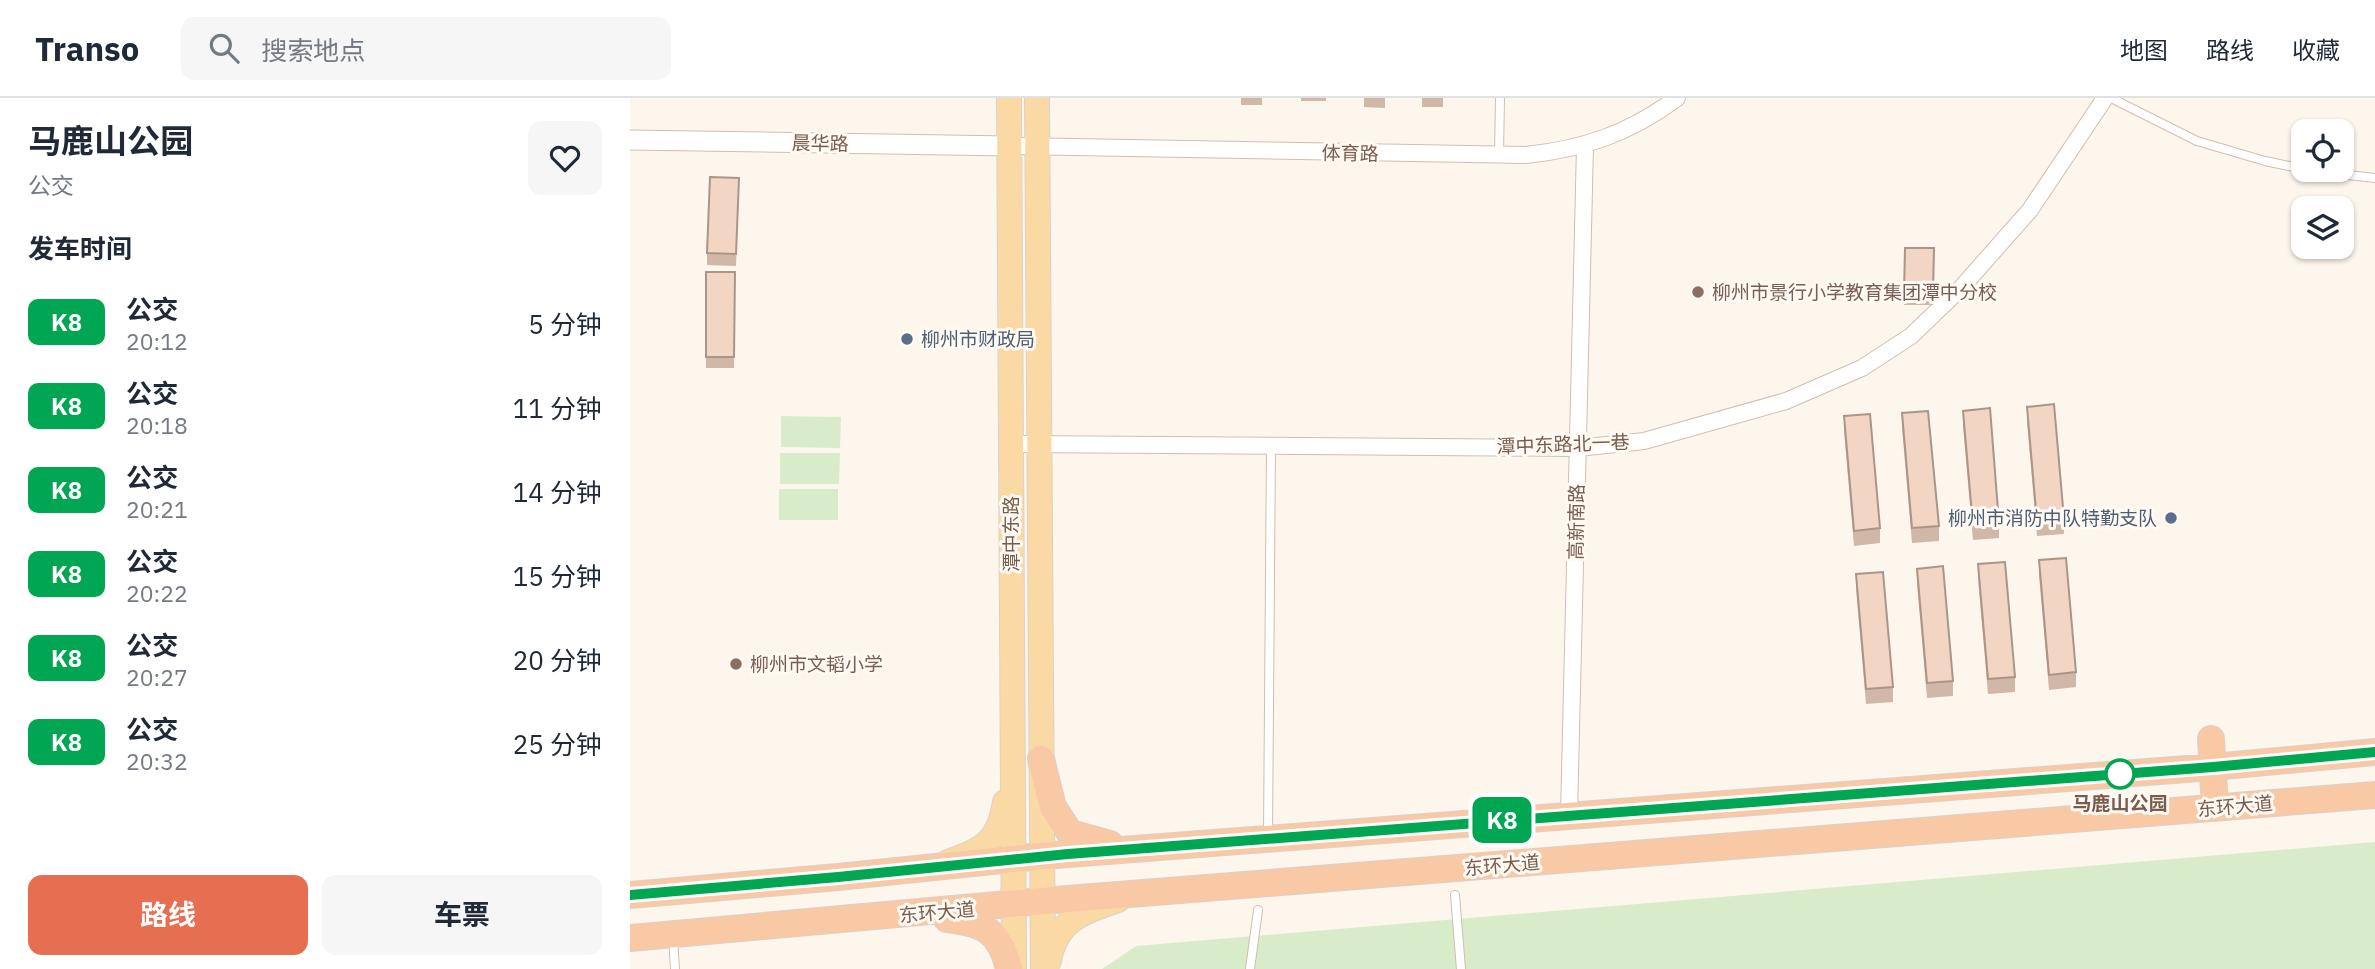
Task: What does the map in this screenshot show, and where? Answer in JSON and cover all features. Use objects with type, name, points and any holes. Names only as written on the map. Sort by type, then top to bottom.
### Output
[{"type":"highway","points":[[2211,739],[2215,808]]},
{"type":"highway","points":[[630,895],[1042,856],[2213,767],[2375,752]]},
{"type":"highway","points":[[1041,759],[1052,807],[1070,833],[1099,842],[1146,848]]},
{"type":"highway","name":"东环大道","points":[[630,938],[1042,901],[2375,795]]},
{"type":"highway","points":[[907,914],[968,922],[989,929],[1005,951],[1012,969]]},
{"type":"main road","name":"潭中东路","points":[[1009,98],[1012,969]]},
{"type":"main road","name":"潭中东路","points":[[1037,98],[1042,901],[1045,969]]},
{"type":"main road","points":[[931,868],[969,855],[992,840],[1004,810],[1012,764]]},
{"type":"main road","points":[[1045,969],[1063,927],[1084,911],[1139,894]]},
{"type":"street","name":"体育路","points":[[1009,146],[1549,153],[1585,146],[1624,130],[1677,98]]},
{"type":"street","name":"潭中东路北一巷","points":[[1010,444],[1578,448],[1644,441],[1786,401],[1862,368],[1911,336],[1961,288],[2030,210],[2105,98]]},
{"type":"street","name":"晨华路","points":[[630,140],[1009,146]]},
{"type":"street","name":"高新南路","points":[[1569,815],[1585,146]]},
{"type":"lane","points":[[1499,154],[1500,98]]},
{"type":"lane","points":[[2111,98],[2197,141],[2291,167]]},
{"type":"lane","points":[[2354,176],[2375,178]]},
{"type":"lane","points":[[1268,839],[1271,446]]},
{"type":"lane","points":[[1455,895],[1461,969]]},
{"type":"lane","points":[[1250,969],[1258,910]]},
{"type":"lane","points":[[673,934],[675,969]]},
{"type":"green space","points":[[781,416],[841,417],[840,448],[781,447]]},
{"type":"green space","points":[[780,453],[840,453],[839,484],[780,484]]},
{"type":"green space","points":[[779,489],[838,489],[838,520],[779,520]]},
{"type":"green space","name":"马鹿山公园","points":[[2375,842],[2375,969],[1102,969],[1136,946]]},
{"type":"building","points":[[710,177],[739,178],[736,254],[707,253]]},
{"type":"building","points":[[1905,248],[1934,248],[1933,294],[1904,293]]},
{"type":"building","points":[[706,272],[735,272],[734,357],[706,357]]},
{"type":"building","points":[[2054,404],[2064,519],[2037,522],[2027,407]]},
{"type":"building","points":[[1990,408],[1999,523],[1973,526],[1963,411]]},
{"type":"building","points":[[1928,411],[1939,526],[1912,528],[1902,413]]},
{"type":"building","points":[[1870,414],[1880,528],[1854,531],[1844,416]]},
{"type":"building","points":[[2066,558],[2076,672],[2049,675],[2039,560]]},
{"type":"building","points":[[2005,562],[2015,677],[1988,679],[1978,564]]},
{"type":"building","points":[[1943,566],[1953,681],[1927,683],[1917,569]]},
{"type":"building","points":[[1883,572],[1893,687],[1866,689],[1856,574]]},
{"type":"bus line","name":"K8","points":[[630,895],[1042,856],[2213,767],[2375,752]]},
{"type":"place","name":"柳州市景行小学教育集团潭中分校","points":[[1698,292]]},
{"type":"place","name":"柳州市财政局","points":[[907,339]]},
{"type":"place","name":"柳州市消防中队特勤支队","points":[[2171,518]]},
{"type":"place","name":"柳州市文韬小学","points":[[736,664]]},
{"type":"place","name":"马鹿山公园","points":[[2120,774]]}]
